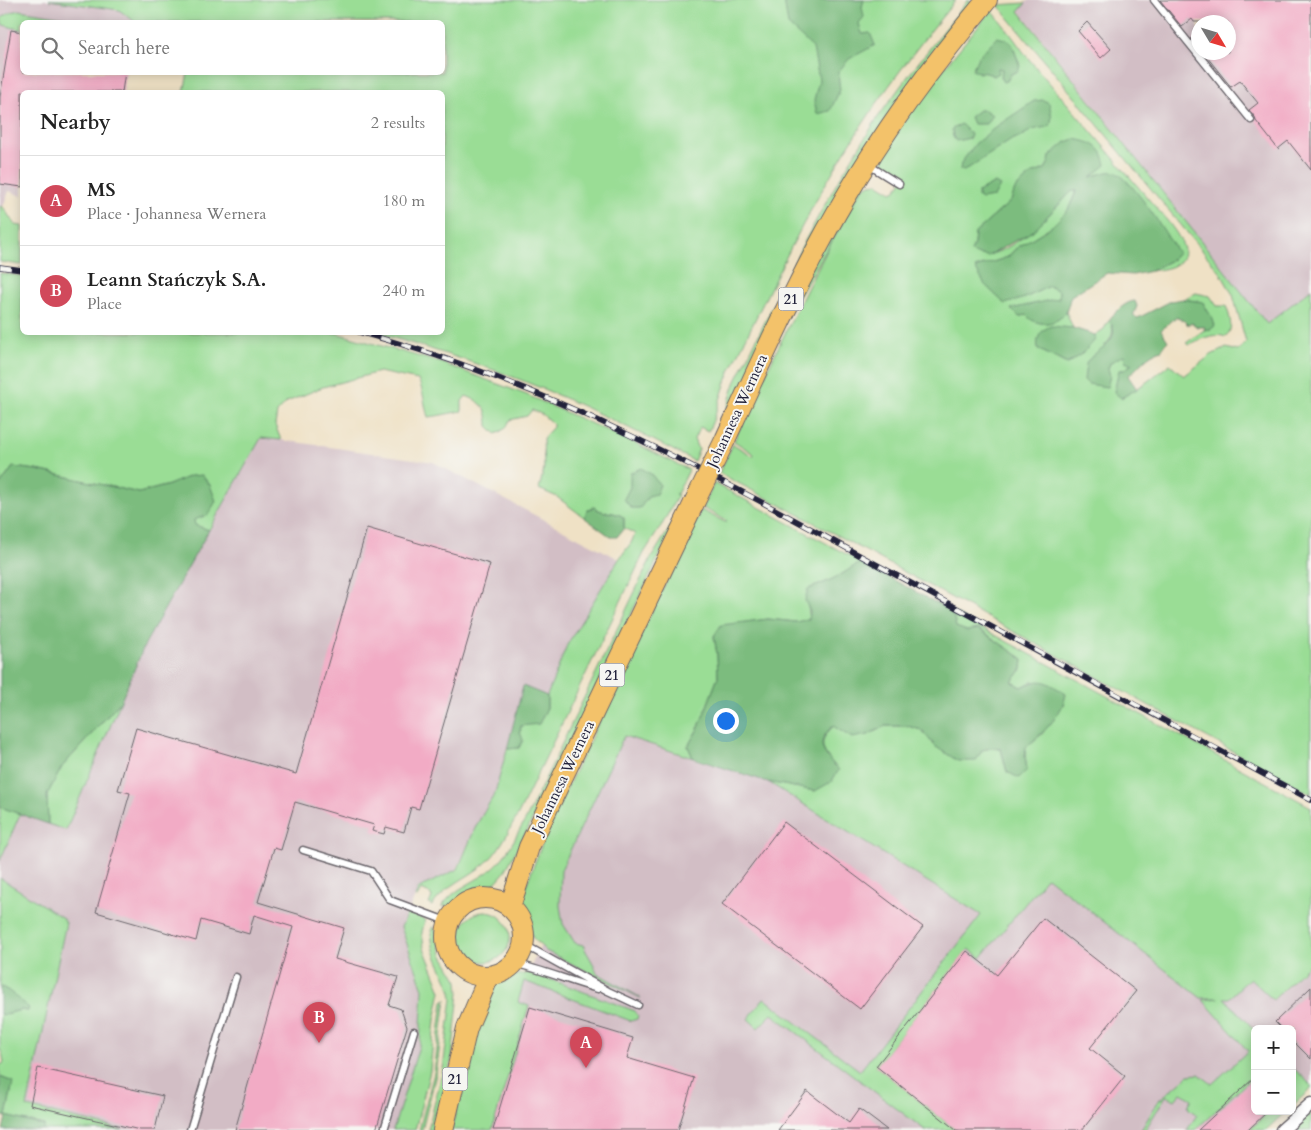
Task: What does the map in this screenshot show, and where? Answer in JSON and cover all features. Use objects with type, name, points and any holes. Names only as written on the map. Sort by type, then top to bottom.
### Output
[{"type":"main road","name":"Johannesa Wernera","points":[[501,903],[725,440],[773,335],[826,232],[866,163],[922,82],[987,0]]},
{"type":"main road","points":[[474,900],[501,903],[517,915],[522,925],[523,944],[519,955],[514,963],[498,974],[478,976],[467,972],[458,966],[450,956],[446,945],[446,933],[449,922],[459,908],[474,900]]},
{"type":"main road","name":"21","points":[[467,972],[467,1028]]},
{"type":"main road","name":"21","points":[[444,1130],[467,1028],[489,976]]},
{"type":"street","points":[[1282,1130],[1311,1104]]},
{"type":"lane","points":[[1154,0],[1251,120]]},
{"type":"lane","points":[[866,163],[899,184]]},
{"type":"lane","points":[[303,850],[370,871],[390,900],[449,922]]},
{"type":"lane","points":[[523,944],[608,992],[638,1005]]},
{"type":"lane","points":[[514,963],[608,992]]},
{"type":"lane","points":[[190,1130],[236,977]]},
{"type":"lane","points":[[384,1130],[414,1031]]},
{"type":"shaded area","points":[[0,0],[130,0],[138,2],[134,20],[20,20],[20,75],[126,75],[123,90],[20,90],[20,195],[9,191],[3,207],[0,206]]},
{"type":"shaded area","points":[[1028,0],[1311,0],[1311,289],[1267,324],[1019,10]]},
{"type":"shaded area","points":[[261,437],[433,462],[619,559],[567,645],[547,696],[523,686],[495,793],[476,826],[457,869],[419,888],[401,927],[423,989],[419,1054],[397,1130],[64,1130],[6,1116],[37,969],[0,906],[0,861],[20,814],[66,830],[145,644]]},
{"type":"shaded area","points":[[610,732],[768,782],[981,915],[1120,740],[1250,978],[1273,1000],[1311,962],[1311,1089],[1296,1102],[1296,1025],[1251,1025],[1251,1115],[1282,1115],[1266,1130],[480,1130],[524,981],[543,941],[535,933]]},
{"type":"green space","points":[[49,0],[956,0],[905,64],[873,109],[816,201],[734,363],[709,430],[700,427],[694,439],[699,449],[694,461],[609,418],[543,389],[503,373],[384,335],[445,335],[445,90],[184,90],[188,75],[445,75],[445,20],[133,20],[119,10]]},
{"type":"green space","points":[[784,0],[864,0],[862,7],[864,17],[859,23],[862,34],[870,33],[875,45],[849,59],[838,72],[840,90],[830,111],[817,114],[814,100],[819,80],[813,48],[788,25]]},
{"type":"green space","points":[[968,0],[971,2],[969,7],[717,436],[715,435],[724,417],[735,383],[803,244],[838,181],[878,117]]},
{"type":"green space","points":[[1026,3],[1019,11],[1267,324],[1311,289],[1311,794],[809,520],[719,473],[733,444],[753,456],[754,454],[734,441],[827,251],[862,189],[870,184],[877,183],[892,192],[896,190],[903,179],[886,166],[883,154],[918,100],[991,10],[1033,64],[1166,219],[1181,240],[1184,252],[1183,257],[1176,265],[1151,271],[1173,259],[1089,178],[1049,162],[1045,169],[1032,174],[1015,189],[1011,201],[975,233],[974,244],[979,255],[991,254],[1004,249],[1029,232],[1071,192],[1077,189],[1068,210],[1052,226],[1015,249],[1008,257],[975,268],[1025,298],[1049,286],[1059,291],[1059,298],[1011,310],[1026,315],[1058,319],[1066,312],[1073,328],[1066,328],[1038,349],[1067,364],[1095,340],[1095,335],[1104,329],[1109,320],[1113,331],[1109,341],[1091,357],[1108,368],[1111,362],[1124,354],[1132,364],[1124,370],[1119,370],[1121,398],[1144,384],[1170,364],[1184,376],[1211,355],[1226,348],[1238,351],[1246,342],[1233,295],[1220,272],[998,5]],"holes":[[[1012,44],[1020,66],[1011,74],[1007,81],[1001,79],[1002,69],[998,67],[994,76],[985,72],[978,73]]]},
{"type":"green space","points":[[19,10],[80,20],[20,20],[20,29],[3,25],[1,19],[7,14]]},
{"type":"green space","points":[[997,37],[1005,39],[1012,44],[1020,66],[1018,71],[1011,74],[1007,81],[1003,82],[1001,79],[1002,69],[998,68],[999,73],[994,76],[972,70],[978,57]]},
{"type":"green space","points":[[1043,100],[1049,103],[1052,117],[1050,126],[1033,130],[1013,139],[964,171],[960,170],[961,163],[976,143],[1034,101]]},
{"type":"green space","points":[[979,110],[985,110],[992,115],[986,124],[973,124],[970,117]]},
{"type":"green space","points":[[961,124],[971,134],[970,138],[956,141],[953,137],[952,129]]},
{"type":"green space","points":[[1075,139],[1096,146],[1102,153],[1106,165],[1091,177],[1114,172],[1124,178],[1150,210],[1178,253],[1173,259],[1151,271],[1133,275],[1107,273],[1071,296],[1066,312],[1062,317],[1052,322],[1035,322],[1026,315],[1019,317],[1011,309],[1059,298],[1059,291],[1049,286],[1025,298],[1005,304],[985,285],[975,268],[1008,257],[1015,249],[1052,226],[1068,210],[1077,190],[1071,192],[1033,231],[988,256],[971,252],[975,233],[1011,201],[1015,189],[1032,174],[1045,169],[1050,156],[1066,142]]},
{"type":"green space","points":[[995,183],[1000,186],[994,197],[981,199],[978,197],[978,192]]},
{"type":"green space","points":[[0,206],[3,207],[15,225],[20,226],[20,265],[0,262]]},
{"type":"green space","points":[[0,273],[20,276],[20,335],[343,335],[442,363],[527,395],[635,443],[689,470],[677,494],[675,494],[678,495],[663,523],[644,553],[505,839],[489,860],[445,891],[432,906],[429,904],[432,897],[430,894],[421,890],[417,897],[415,897],[419,888],[458,869],[476,826],[495,793],[507,749],[519,748],[521,726],[527,724],[547,708],[547,696],[567,645],[635,534],[624,528],[624,518],[621,516],[593,507],[587,510],[585,518],[557,497],[539,489],[544,469],[543,438],[553,427],[553,424],[543,415],[532,410],[527,416],[510,420],[506,428],[496,434],[488,426],[487,415],[480,403],[466,396],[462,401],[462,411],[428,417],[422,389],[418,380],[379,372],[323,387],[287,402],[277,413],[275,425],[281,440],[261,438],[209,530],[194,525],[194,520],[208,514],[190,476],[169,485],[139,493],[37,470],[13,467],[0,485]]},
{"type":"green space","points":[[1196,293],[1210,296],[1217,306],[1226,306],[1231,326],[1226,337],[1217,335],[1188,345],[1186,343],[1204,330],[1211,329],[1213,319],[1206,312],[1203,302],[1183,299]]},
{"type":"green space","points":[[1183,299],[1203,302],[1215,326],[1204,330],[1205,327],[1197,327],[1192,323],[1188,325],[1176,317],[1161,330],[1168,341],[1162,350],[1147,358],[1128,376],[1137,389],[1121,398],[1114,392],[1119,370],[1124,370],[1132,364],[1125,361],[1124,355],[1111,362],[1108,368],[1110,376],[1107,387],[1088,384],[1084,380],[1086,364],[1111,340],[1113,328],[1109,320],[1120,308],[1135,301],[1137,306],[1133,316],[1138,318],[1171,301]]},
{"type":"green space","points":[[1051,326],[1073,328],[1095,335],[1095,340],[1081,355],[1067,364],[1038,349],[1040,335]]},
{"type":"green space","points":[[13,467],[37,470],[139,493],[169,485],[190,476],[202,475],[210,485],[216,501],[208,515],[194,520],[195,525],[209,530],[145,644],[121,701],[62,767],[47,795],[48,824],[0,807],[0,485]]},
{"type":"green space","points":[[641,468],[651,474],[660,485],[656,494],[649,496],[640,508],[631,508],[624,499],[630,487],[630,473]]},
{"type":"green space","points":[[714,483],[863,563],[808,589],[809,619],[796,622],[768,619],[721,626],[714,636],[718,677],[699,727],[688,746],[693,758],[624,736],[561,870],[560,906],[563,924],[575,943],[583,945],[597,973],[641,998],[546,951],[533,938],[522,902],[527,883],[551,821],[701,510],[725,522],[727,521],[703,508]]},
{"type":"green space","points":[[684,499],[686,500],[528,829],[504,873],[487,889],[442,907],[452,895],[494,867],[512,844],[526,819],[651,558],[668,531]]},
{"type":"green space","points":[[594,507],[624,518],[624,528],[617,537],[611,537],[585,518],[587,510]]},
{"type":"green space","points":[[863,563],[949,610],[954,618],[956,627],[967,631],[979,629],[1023,659],[1022,669],[1012,682],[1022,687],[1035,682],[1045,682],[1066,694],[1056,717],[1026,747],[1027,770],[1019,778],[1007,772],[1001,749],[982,750],[976,761],[958,761],[936,747],[921,730],[908,726],[885,726],[868,735],[852,738],[833,726],[823,738],[822,744],[825,754],[839,770],[831,782],[815,791],[768,782],[693,758],[688,746],[699,727],[718,677],[714,636],[721,625],[768,619],[796,622],[809,619],[810,612],[805,600],[808,589]]},
{"type":"green space","points":[[949,610],[1311,807],[1311,962],[1273,1000],[1250,978],[1229,998],[1224,998],[1251,1026],[1251,1079],[1195,1130],[1187,1130],[1197,1115],[1188,1106],[1192,1099],[1181,1093],[1175,1100],[1166,1096],[1145,1130],[1141,1130],[1159,1100],[1189,1075],[1199,1074],[1212,1084],[1248,1051],[1203,1000],[1218,998],[1201,998],[1047,877],[981,958],[969,949],[876,1066],[956,1130],[925,1130],[772,1014],[758,1028],[748,1019],[764,998],[860,1071],[981,915],[768,782],[815,791],[839,770],[829,759],[823,748],[824,738],[834,726],[844,733],[868,735],[885,726],[908,726],[921,730],[936,747],[982,750],[1001,749],[1007,772],[1019,777],[1027,769],[1026,747],[1042,734],[1064,704],[1033,681],[1022,687],[1012,682],[1022,669],[1023,659],[979,629],[966,631],[956,627],[954,618]]},
{"type":"green space","points":[[523,686],[547,696],[547,708],[539,724],[521,726],[520,732],[523,740],[519,748],[507,749]]},
{"type":"green space","points":[[121,701],[66,830],[48,824],[47,795],[62,767]]},
{"type":"green space","points":[[0,807],[20,814],[0,861]]},
{"type":"green space","points":[[0,878],[63,918],[66,923],[27,1107],[123,1130],[42,1130],[44,1125],[6,1116],[13,1082],[0,1077],[0,1065],[4,1063],[2,1052],[0,1051],[0,1013],[2,1015],[21,1010],[28,1011],[16,997],[2,987],[0,988]]},
{"type":"green space","points":[[408,912],[425,920],[422,932],[424,948],[441,991],[435,1020],[430,1071],[415,1130],[393,1130],[420,1043],[423,989],[401,927]]},
{"type":"green space","points":[[480,912],[490,912],[503,919],[510,932],[510,942],[503,955],[490,962],[480,962],[471,958],[464,951],[460,942],[460,932],[464,923],[471,916]]},
{"type":"green space","points":[[433,926],[438,934],[442,954],[458,981],[459,993],[452,1058],[436,1130],[428,1130],[443,1069],[452,998],[447,980],[435,953],[432,935]]},
{"type":"green space","points":[[529,973],[635,1011],[638,1016],[637,1019],[631,1021],[524,981],[518,1002],[529,1006],[492,1130],[451,1130],[477,1030],[496,984],[512,976]]},
{"type":"green space","points":[[2,987],[29,1008],[28,1011],[21,1010],[2,1015],[0,1013],[0,988]]},
{"type":"green space","points":[[446,999],[436,1074],[422,1130],[419,1130],[434,1073],[443,1001]]},
{"type":"green space","points":[[1296,1071],[1311,1085],[1311,1089],[1296,1102]]},
{"type":"green space","points":[[0,1077],[13,1082],[6,1116],[45,1126],[42,1130],[3,1130],[6,1117],[0,1115]]},
{"type":"green space","points":[[1311,1113],[1311,1130],[1292,1130]]},
{"type":"green space","points":[[1266,1115],[1282,1115],[1266,1130],[1249,1130]]},
{"type":"building","points":[[1160,0],[1311,0],[1311,170],[1288,141],[1278,149],[1249,110],[1258,103],[1240,81],[1231,87],[1209,60],[1236,60],[1236,15],[1191,15],[1191,20],[1182,27]]},
{"type":"building","points":[[1087,22],[1111,49],[1101,58],[1078,31]]},
{"type":"building","points":[[11,30],[20,32],[20,75],[125,75],[122,90],[20,90],[20,187],[0,184],[0,97]]},
{"type":"building","points":[[367,528],[490,564],[419,809],[411,807],[404,832],[386,827],[384,834],[372,831],[374,825],[295,802],[281,850],[274,848],[258,902],[344,928],[335,959],[398,977],[389,1005],[401,1009],[407,1027],[376,1130],[235,1130],[293,927],[254,915],[249,934],[201,920],[196,941],[96,912],[130,793],[118,790],[136,728],[296,774]]},
{"type":"building","points":[[784,822],[923,927],[860,1009],[722,904]]},
{"type":"building","points":[[1043,918],[1136,991],[1090,1048],[1125,1076],[1082,1130],[956,1130],[876,1066],[967,951],[997,975]]},
{"type":"building","points":[[1311,987],[1311,1059],[1296,1044],[1296,1025],[1278,1025],[1275,1022]]},
{"type":"building","points":[[530,1007],[633,1038],[627,1058],[694,1078],[678,1130],[493,1130]]},
{"type":"building","points":[[38,1068],[163,1096],[155,1130],[140,1130],[30,1105]]},
{"type":"building","points":[[1251,1081],[1251,1115],[1264,1115],[1248,1130],[1198,1130]]},
{"type":"building","points":[[807,1091],[849,1123],[859,1109],[887,1130],[778,1130]]},
{"type":"railway","points":[[0,267],[20,270]]},
{"type":"railway","points":[[369,335],[426,352],[493,376],[557,402],[684,462],[747,494],[1311,800]]},
{"type":"place","name":"Leann Stańczyk S.A.","points":[[319,1043]]},
{"type":"place","name":"MS","points":[[586,1068]]}]
